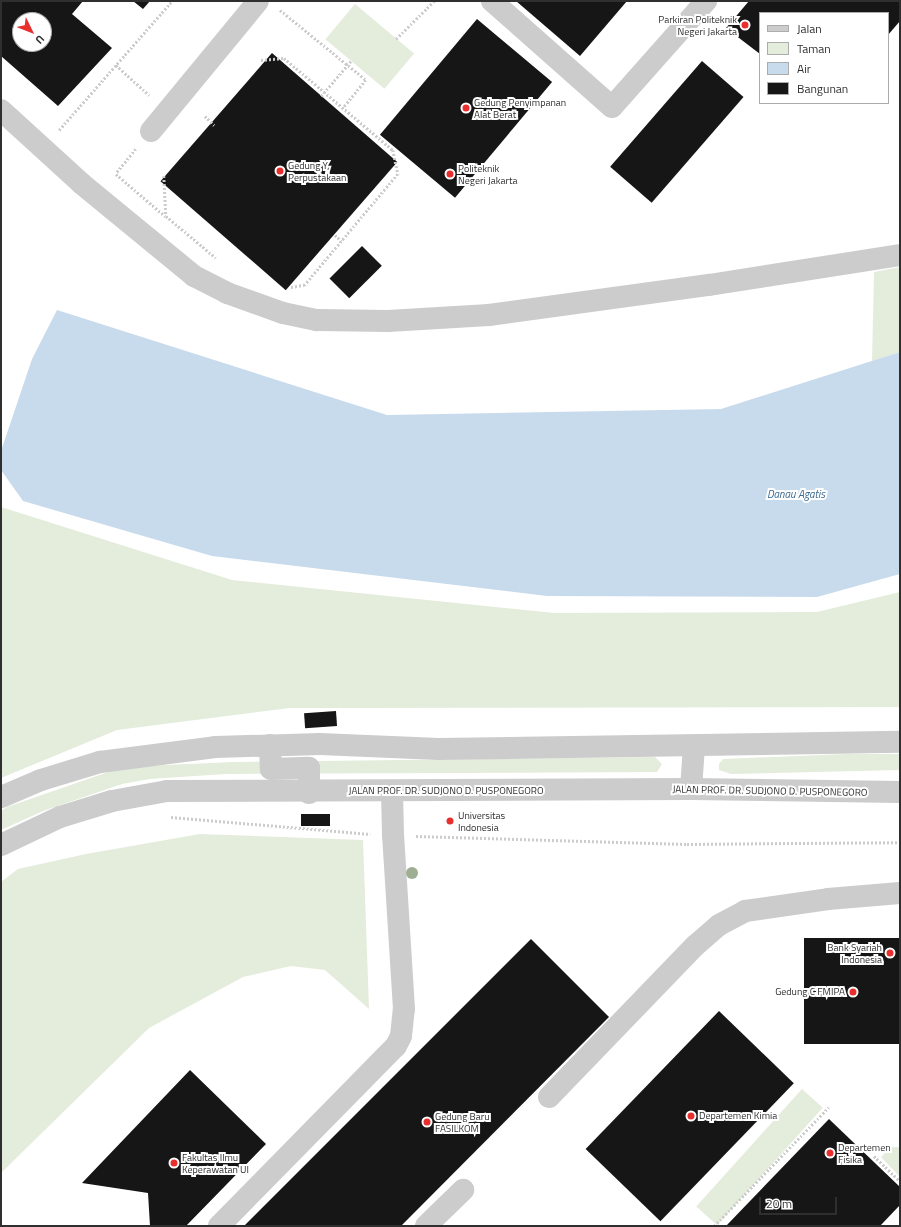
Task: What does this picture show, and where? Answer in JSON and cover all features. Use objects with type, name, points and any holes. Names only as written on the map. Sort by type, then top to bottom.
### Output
[{"type":"street","points":[[151,131],[258,1]]},
{"type":"street","points":[[492,1],[612,107],[706,1]]},
{"type":"street","points":[[1,110],[82,184],[194,276],[227,293],[283,313],[317,320],[388,321],[489,315],[709,285],[900,255]]},
{"type":"street","points":[[1,797],[41,780],[100,762],[187,750],[270,745],[439,748],[694,746],[900,742]]},
{"type":"street","points":[[270,745],[271,769],[309,768],[310,793]]},
{"type":"street","points":[[691,789],[694,746]]},
{"type":"street","name":"JALAN PROF. DR. SUDJONO D. PUSPONEGORO","points":[[1,845],[60,817],[112,801],[167,791],[310,793],[691,789],[900,792]]},
{"type":"street","points":[[219,1226],[396,1046],[401,1036],[404,1009],[393,835],[392,791]]},
{"type":"street","points":[[549,1097],[696,945],[719,925],[745,911],[828,899],[900,893]]},
{"type":"street","points":[[426,1226],[463,1190]]},
{"type":"path","points":[[52,127],[58,132],[172,1]]},
{"type":"path","points":[[396,39],[434,1]]},
{"type":"path","points":[[277,14],[281,9],[350,62],[366,80],[344,107]]},
{"type":"path","points":[[261,60],[284,58],[344,107],[392,150],[398,174],[305,285],[282,290]]},
{"type":"path","points":[[321,96],[350,62]]},
{"type":"path","points":[[116,65],[167,111]]},
{"type":"path","points":[[204,116],[214,125]]},
{"type":"path","points":[[128,159],[116,174],[219,260]]},
{"type":"path","points":[[164,176],[166,216]]},
{"type":"path","points":[[335,235],[342,241]]},
{"type":"path","points":[[166,816],[202,822],[393,835],[687,844],[900,842]]},
{"type":"path","points":[[714,1226],[829,1107]]},
{"type":"path","points":[[874,1156],[900,1181]]},
{"type":"green space","points":[[355,4],[414,53],[384,89],[325,39]]},
{"type":"green space","points":[[900,267],[900,352],[872,361],[874,272]]},
{"type":"green space","points":[[1,507],[232,580],[554,613],[817,612],[900,592],[900,707],[290,708],[117,730],[1,778]]},
{"type":"green space","points":[[846,754],[900,754],[900,770],[731,774],[719,770],[719,764],[723,759]]},
{"type":"green space","points":[[655,757],[662,764],[657,772],[225,774],[150,779],[122,784],[43,811],[1,830],[1,811],[7,807],[117,769],[144,766],[234,762]]},
{"type":"green space","points":[[200,834],[363,840],[369,1009],[325,970],[291,966],[243,977],[149,1028],[1,1173],[1,882],[18,869],[86,854]]},
{"type":"green space","points":[[802,1089],[823,1108],[717,1225],[696,1206]]},
{"type":"green space","points":[[891,1147],[900,1147],[900,1177],[881,1157]]},
{"type":"water","name":"Danau Agatis","points":[[57,310],[387,415],[721,409],[900,352],[900,574],[817,597],[547,596],[212,556],[23,501],[1,470],[1,451],[32,359]]},
{"type":"building","points":[[1,1],[83,1],[72,14],[112,48],[58,106],[1,56]]},
{"type":"building","points":[[133,1],[150,1],[143,9]]},
{"type":"building","points":[[516,1],[627,1],[580,56]]},
{"type":"building","name":"Parkiran Politeknik Negeri Jakarta","points":[[749,1],[900,1],[900,21],[889,34],[889,12],[759,12],[759,53],[726,28]]},
{"type":"building","name":"Gedung Penyimpanan Alat Berat","points":[[477,19],[552,82],[455,198],[380,135]]},
{"type":"building","name":"Gedung Y, Perpustakaan","points":[[272,53],[397,162],[286,290],[160,181]]},
{"type":"building","points":[[702,61],[744,97],[652,203],[610,167]]},
{"type":"building","points":[[362,246],[382,266],[349,298],[329,279]]},
{"type":"building","points":[[336,711],[337,726],[305,728],[304,713]]},
{"type":"building","points":[[301,814],[330,814],[330,826],[301,826]]},
{"type":"building","name":"Gedung C FMIPA","points":[[804,938],[900,938],[900,1044],[804,1044]]},
{"type":"building","name":"Gedung Baru FASILKOM","points":[[531,939],[609,1017],[401,1226],[244,1226]]},
{"type":"building","name":"Departemen Kimia","points":[[719,1011],[794,1083],[660,1221],[586,1149]]},
{"type":"building","name":"Fakultas Ilmu Keperawatan UI","points":[[190,1070],[266,1144],[186,1226],[150,1226],[148,1193],[82,1183]]},
{"type":"building","name":"Departemen Fisika","points":[[829,1119],[900,1187],[900,1205],[880,1226],[726,1226]]},
{"type":"place","name":"Parkiran Politeknik Negeri Jakarta","points":[[745,25]]},
{"type":"place","name":"Gedung Penyimpanan Alat Berat","points":[[466,108]]},
{"type":"place","name":"Gedung Y, Perpustakaan","points":[[280,171]]},
{"type":"place","name":"Politeknik Negeri Jakarta","points":[[450,174]]},
{"type":"place","name":"Universitas Indonesia","points":[[450,821]]},
{"type":"place","name":"Bank Syariah Indonesia","points":[[890,953]]},
{"type":"place","name":"Gedung C FMIPA","points":[[853,992]]},
{"type":"place","name":"Departemen Kimia","points":[[691,1116]]},
{"type":"place","name":"Gedung Baru FASILKOM","points":[[427,1122]]},
{"type":"place","name":"Departemen Fisika","points":[[830,1153]]},
{"type":"place","name":"Fakultas Ilmu Keperawatan UI","points":[[174,1163]]}]
